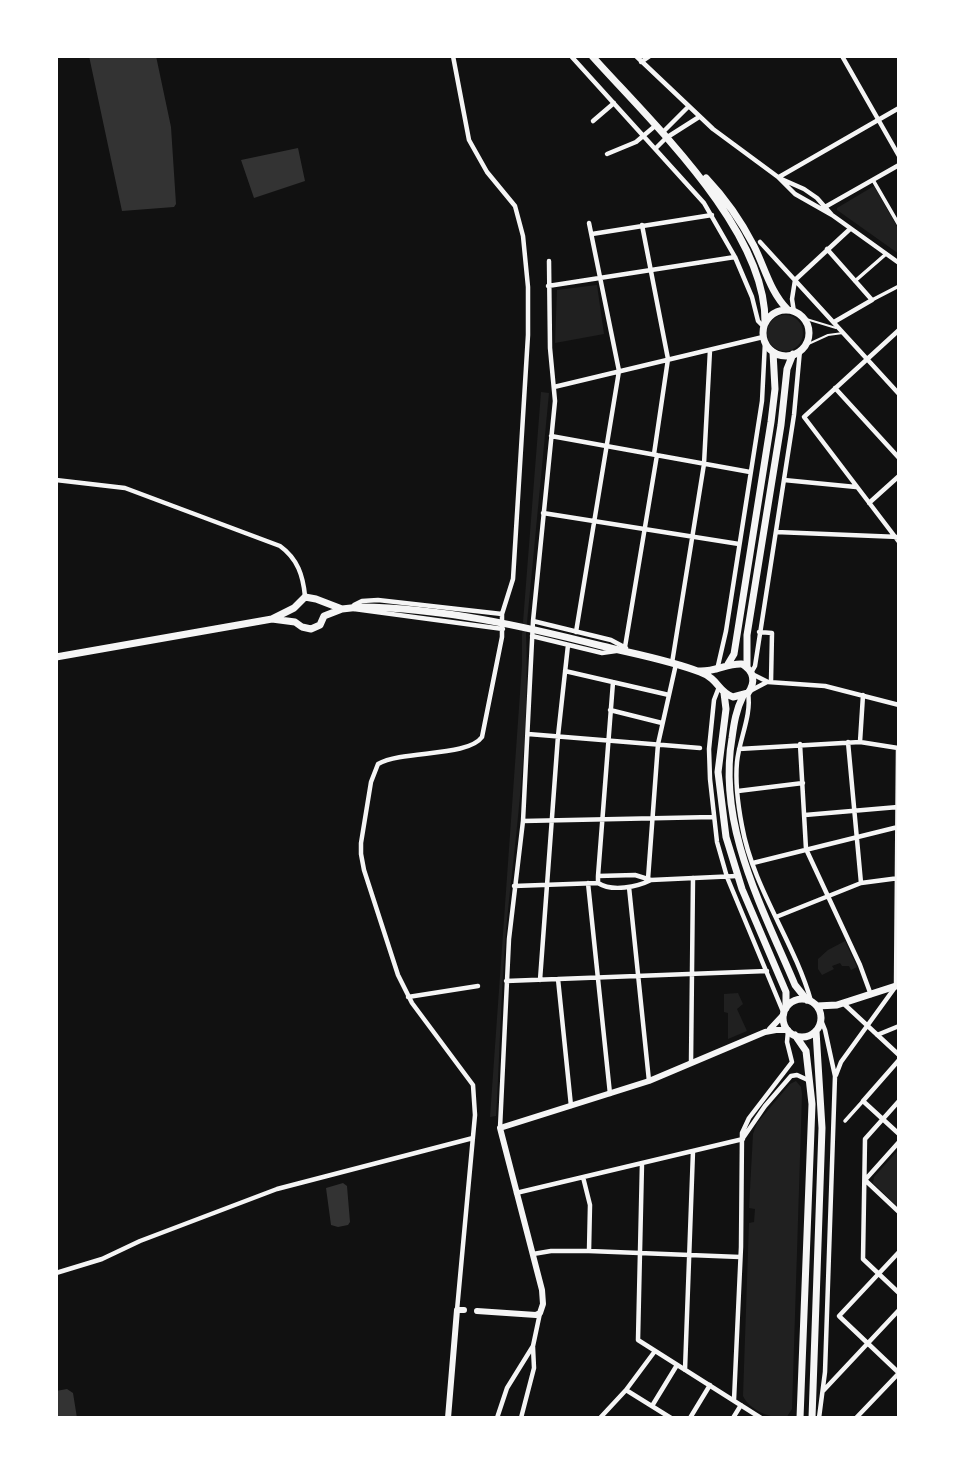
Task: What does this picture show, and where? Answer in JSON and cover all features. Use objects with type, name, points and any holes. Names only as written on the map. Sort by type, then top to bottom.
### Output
[{"type":"main road","points":[[592,56],[655,127],[716,189],[738,218],[775,295],[791,311],[803,318],[808,330],[787,369],[781,425],[747,635],[745,656],[753,683],[736,713],[728,768],[735,829],[751,881],[795,985],[811,1002],[821,1020]]},
{"type":"main road","points":[[677,150],[733,223],[764,300],[764,340],[780,355],[799,350]]},
{"type":"main road","points":[[764,325],[772,314],[791,311]]},
{"type":"main road","points":[[774,352],[775,389],[771,422],[734,654],[722,668],[720,676],[726,709],[720,743],[719,789],[726,837],[737,876],[786,992],[785,1026],[806,1051],[811,1082],[800,1418]]},
{"type":"main road","points":[[56,657],[272,619],[294,608],[305,597],[316,598],[346,609]]},
{"type":"main road","points":[[272,619],[295,622],[311,629],[320,625],[324,616],[321,602]]},
{"type":"main road","points":[[324,616],[346,609],[372,607],[506,623],[622,649],[699,671],[733,697],[747,693]]},
{"type":"main road","points":[[294,608],[295,622]]},
{"type":"main road","points":[[699,671],[736,663],[750,672]]},
{"type":"main road","points":[[477,1311],[530,1315],[540,1313],[543,1304],[533,1254],[499,1128],[649,1081],[765,1032],[774,1026],[795,1000],[840,1004],[898,986]]},
{"type":"main road","points":[[812,1418],[822,1128],[816,1031],[821,1020],[840,1004]]},
{"type":"main road","points":[[765,1032],[776,1030],[809,1036],[816,1031]]},
{"type":"main road","points":[[447,1418],[461,1310]]},
{"type":"street","points":[[453,56],[469,140],[487,172],[515,205],[523,236],[528,311],[513,579],[502,614],[503,629],[485,732],[480,741],[461,748],[386,760],[378,764],[370,782],[361,854],[380,924],[408,997],[473,1085],[475,1115],[461,1310]]},
{"type":"street","points":[[571,56],[694,190],[712,215],[735,257],[752,297],[758,321],[764,325]]},
{"type":"street","points":[[636,56],[699,117],[778,177],[795,194],[832,215],[899,263]]},
{"type":"street","points":[[641,62],[650,56]]},
{"type":"street","points":[[842,56],[899,156]]},
{"type":"street","points":[[593,121],[614,103]]},
{"type":"street","points":[[655,149],[688,107]]},
{"type":"street","points":[[778,177],[899,108]]},
{"type":"street","points":[[664,136],[699,117]]},
{"type":"street","points":[[607,154],[622,149],[655,127]]},
{"type":"street","points":[[825,207],[899,165]]},
{"type":"street","points":[[778,177],[804,189],[832,215]]},
{"type":"street","points":[[873,180],[899,225]]},
{"type":"street","points":[[592,234],[712,215]]},
{"type":"street","points":[[576,632],[619,371],[589,223]]},
{"type":"street","points":[[622,649],[644,528],[668,359],[642,225]]},
{"type":"street","points":[[791,311],[795,280],[850,229]]},
{"type":"street","points":[[760,242],[899,394]]},
{"type":"street","points":[[827,250],[872,300]]},
{"type":"street","points":[[855,281],[886,254]]},
{"type":"street","points":[[548,286],[735,257]]},
{"type":"street","points":[[499,1128],[506,981],[523,821],[533,621],[555,401],[550,348],[549,261]]},
{"type":"street","points":[[834,322],[899,286]]},
{"type":"street","points":[[804,417],[899,330]]},
{"type":"street","points":[[554,387],[668,359],[764,340],[762,401],[722,668]]},
{"type":"street","points":[[650,880],[658,744],[669,695],[704,464],[710,350]]},
{"type":"street","points":[[799,350],[794,415],[755,666],[750,672],[769,682],[825,686],[899,705]]},
{"type":"street","points":[[835,388],[899,458]]},
{"type":"street","points":[[794,415],[804,417],[899,542]]},
{"type":"street","points":[[551,436],[750,472]]},
{"type":"street","points":[[869,503],[898,478]]},
{"type":"street","points":[[56,480],[125,488],[280,546],[296,561],[305,597]]},
{"type":"street","points":[[784,480],[857,487]]},
{"type":"street","points":[[543,513],[740,544]]},
{"type":"street","points":[[776,532],[897,537]]},
{"type":"street","points":[[346,609],[362,601],[378,600],[502,614]]},
{"type":"street","points":[[346,609],[503,629]]},
{"type":"street","points":[[533,621],[611,640],[622,649]]},
{"type":"street","points":[[759,632],[772,633],[769,682]]},
{"type":"street","points":[[532,636],[602,653],[622,649]]},
{"type":"street","points":[[540,980],[558,736],[568,645]]},
{"type":"street","points":[[565,671],[669,695]]},
{"type":"street","points":[[598,883],[613,682]]},
{"type":"street","points":[[769,682],[747,693],[747,709],[739,749],[737,791],[742,828],[753,863],[811,1002]]},
{"type":"street","points":[[721,687],[714,700],[709,748],[713,817],[727,877],[767,971],[778,1005],[785,1011]]},
{"type":"street","points":[[860,742],[863,695]]},
{"type":"street","points":[[610,710],[662,723]]},
{"type":"street","points":[[528,734],[700,748]]},
{"type":"street","points":[[739,749],[848,742],[899,749],[898,986],[841,1062],[835,1076]]},
{"type":"street","points":[[848,742],[861,883]]},
{"type":"street","points":[[800,744],[806,849],[871,995]]},
{"type":"street","points":[[737,791],[803,783]]},
{"type":"street","points":[[805,816],[898,807]]},
{"type":"street","points":[[523,821],[713,817]]},
{"type":"street","points":[[753,863],[898,827]]},
{"type":"street","points":[[598,876],[635,875],[650,880],[737,876]]},
{"type":"street","points":[[691,1064],[692,878]]},
{"type":"street","points":[[776,917],[861,883],[899,878]]},
{"type":"street","points":[[514,886],[598,883],[603,886],[639,887],[650,880]]},
{"type":"street","points":[[588,883],[610,1094]]},
{"type":"street","points":[[629,887],[649,1081]]},
{"type":"street","points":[[506,981],[767,971]]},
{"type":"street","points":[[558,979],[571,1106]]},
{"type":"street","points":[[408,997],[478,986]]},
{"type":"street","points":[[840,1004],[899,1055]]},
{"type":"street","points":[[819,1418],[827,1327],[835,1076],[821,1020]]},
{"type":"street","points":[[877,1035],[899,1026]]},
{"type":"street","points":[[734,1401],[742,1133],[749,1118],[792,1062],[787,1042],[790,1032]]},
{"type":"street","points":[[845,1121],[899,1060]]},
{"type":"street","points":[[516,1193],[743,1139],[765,1105],[791,1076],[797,1075],[811,1082]]},
{"type":"street","points":[[863,1101],[899,1134]]},
{"type":"street","points":[[899,1101],[865,1139],[863,1259],[899,1293]]},
{"type":"street","points":[[56,1273],[102,1259],[152,1236],[277,1189],[473,1138]]},
{"type":"street","points":[[865,1180],[899,1142]]},
{"type":"street","points":[[685,1370],[693,1151]]},
{"type":"street","points":[[642,1163],[638,1340],[761,1418]]},
{"type":"street","points":[[583,1177],[590,1205],[589,1251]]},
{"type":"street","points":[[865,1180],[899,1212]]},
{"type":"street","points":[[533,1254],[589,1251],[740,1257]]},
{"type":"street","points":[[856,1418],[899,1373],[839,1316],[899,1252]]},
{"type":"street","points":[[822,1391],[899,1310]]},
{"type":"street","points":[[521,1418],[534,1368],[533,1346],[540,1313]]},
{"type":"street","points":[[497,1418],[507,1388],[533,1346]]},
{"type":"street","points":[[600,1418],[656,1351]]},
{"type":"street","points":[[652,1406],[677,1365]]},
{"type":"street","points":[[690,1418],[710,1385]]},
{"type":"street","points":[[626,1390],[671,1418]]},
{"type":"street","points":[[733,1418],[741,1405]]},
{"type":"lane","points":[[803,318],[842,331]]},
{"type":"lane","points":[[799,350],[842,331]]},
{"type":"shaded area","points":[[89,56],[156,56],[171,127],[176,204],[174,207],[122,211]]},
{"type":"shaded area","points":[[298,148],[305,181],[254,198],[241,160]]},
{"type":"shaded area","points":[[874,186],[899,230],[899,254],[837,210]]},
{"type":"shaded area","points":[[597,285],[604,334],[555,343],[557,290]]},
{"type":"shaded area","points":[[785,315],[797,321],[803,333],[797,345],[785,351],[773,345],[767,333],[773,321]]},
{"type":"shaded area","points":[[541,392],[549,393],[526,633],[524,741],[505,944],[496,1116],[490,1117],[522,635]]},
{"type":"shaded area","points":[[845,941],[857,967],[851,970],[849,966],[842,966],[840,963],[822,975],[818,969],[818,959]]},
{"type":"shaded area","points":[[738,993],[743,1004],[737,1009],[747,1031],[728,1039],[728,1013],[724,1012],[724,994]]},
{"type":"shaded area","points":[[796,1081],[802,1094],[792,1409],[786,1418],[762,1413],[751,1406],[743,1396],[749,1223],[754,1222],[755,1209],[749,1208],[753,1134],[757,1123],[790,1084]]},
{"type":"shaded area","points":[[899,1149],[899,1208],[873,1183],[874,1177]]},
{"type":"shaded area","points":[[343,1183],[347,1186],[350,1222],[338,1227],[331,1225],[326,1188]]},
{"type":"shaded area","points":[[67,1389],[73,1393],[77,1418],[56,1418],[56,1391]]}]
